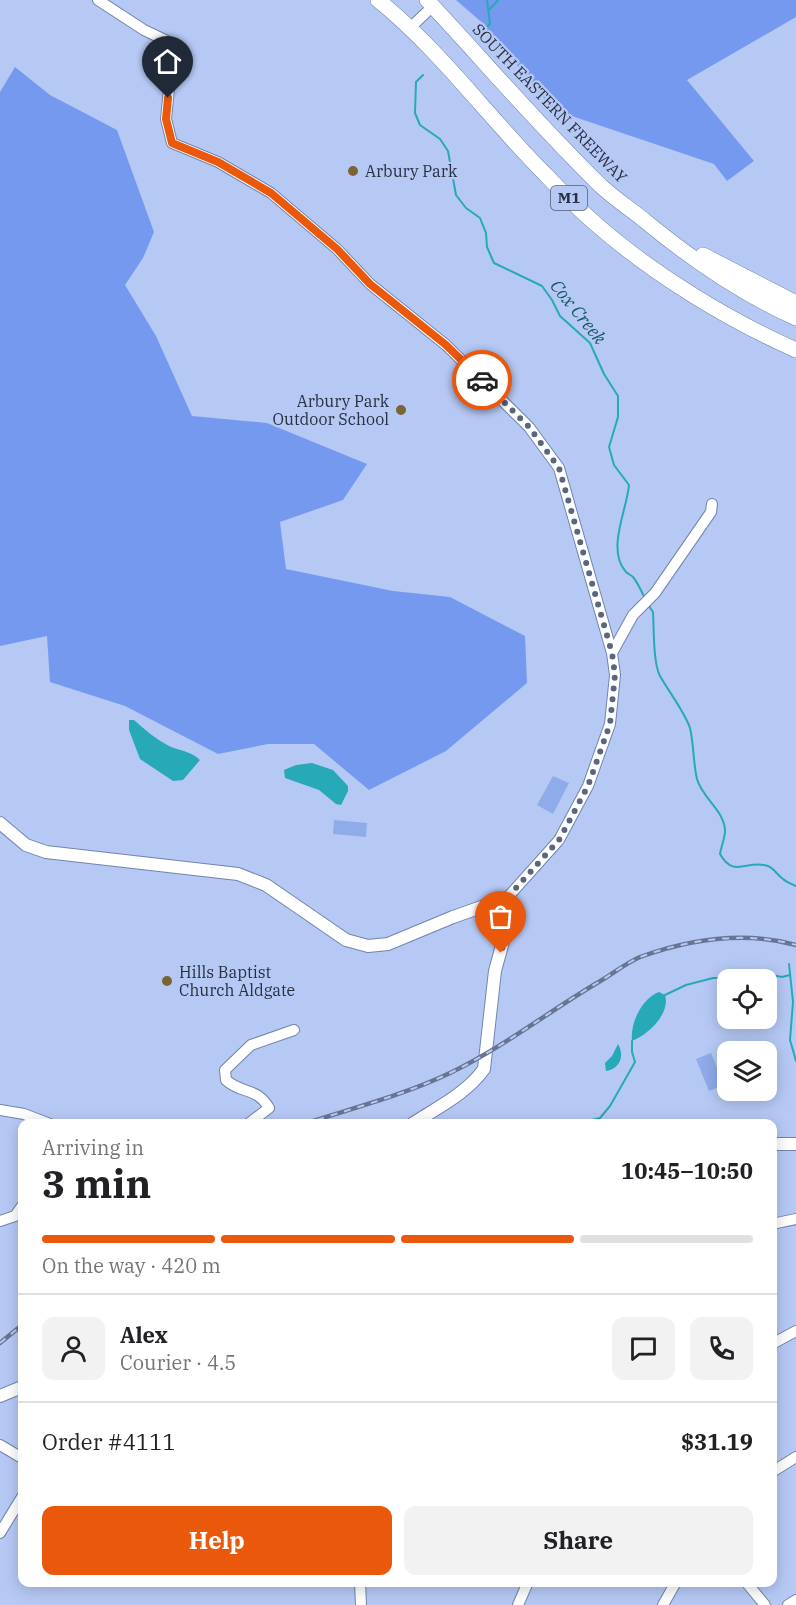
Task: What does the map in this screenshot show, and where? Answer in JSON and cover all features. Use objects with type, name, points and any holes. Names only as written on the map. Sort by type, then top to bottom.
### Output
[{"type":"highway","name":"M1","points":[[378,0],[446,64],[543,172],[596,225],[713,308],[796,352]]},
{"type":"highway","name":"SOUTH EASTERN FREEWAY","points":[[430,3],[595,179],[678,248],[716,275],[772,308],[796,318]]},
{"type":"highway","points":[[648,224],[720,265],[796,303]]},
{"type":"main road","points":[[0,823],[26,845],[46,852],[238,874],[266,885],[346,940],[368,946],[388,944],[507,898],[510,916],[495,971],[484,1069],[475,1082],[420,1119]]},
{"type":"main road","points":[[777,1144],[796,1144]]},
{"type":"main road","points":[[0,1396],[18,1389]]},
{"type":"street","points":[[98,0],[144,30],[167,41],[172,59],[166,119],[172,143],[218,162],[271,193],[337,249],[370,284],[446,345],[529,427],[559,468],[612,653],[615,675],[610,724],[588,786],[559,840],[507,898]]},
{"type":"street","name":"SOUTH EASTERN FREEWAY","points":[[410,28],[430,3]]},
{"type":"street","points":[[612,653],[638,609],[656,593],[711,512],[712,504]]},
{"type":"street","points":[[255,1119],[269,1108],[265,1100],[254,1092],[233,1086],[226,1080],[225,1070],[251,1045],[294,1029]]},
{"type":"street","points":[[0,1110],[37,1119]]},
{"type":"street","points":[[0,1221],[15,1216],[18,1212]]},
{"type":"street","points":[[777,1223],[796,1219]]},
{"type":"street","points":[[777,1341],[796,1331]]},
{"type":"street","points":[[0,1445],[18,1456]]},
{"type":"street","points":[[777,1469],[796,1457]]},
{"type":"street","points":[[0,1533],[18,1504]]},
{"type":"street","points":[[360,1587],[361,1605]]},
{"type":"street","points":[[518,1605],[526,1587]]},
{"type":"street","points":[[663,1605],[673,1587]]},
{"type":"street","points":[[750,1587],[765,1605]]},
{"type":"street","points":[[788,1605],[796,1600]]},
{"type":"shaded area","points":[[456,0],[796,0],[796,17],[687,80],[754,161],[727,181],[714,164],[554,110],[550,112],[544,108],[548,103],[504,49],[488,37],[486,26]]},
{"type":"shaded area","points":[[15,67],[50,95],[117,130],[154,232],[143,258],[125,285],[156,336],[192,416],[267,423],[367,464],[343,500],[280,522],[286,569],[393,591],[450,597],[525,636],[527,683],[446,751],[369,790],[314,744],[268,744],[218,754],[125,706],[50,682],[47,636],[0,646],[0,92]]},
{"type":"shaded area","points":[[129,720],[134,720],[169,746],[189,753],[200,760],[183,780],[173,781],[140,759],[129,730]]},
{"type":"shaded area","points":[[312,763],[333,770],[348,786],[341,805],[336,804],[319,790],[285,778],[284,770],[296,765]]},
{"type":"shaded area","points":[[553,776],[569,783],[553,814],[537,805]]},
{"type":"shaded area","points":[[334,820],[367,823],[366,837],[333,834]]},
{"type":"shaded area","points":[[659,992],[665,995],[665,1009],[651,1029],[632,1041],[633,1027],[638,1012],[647,1000]]},
{"type":"shaded area","points":[[618,1044],[621,1053],[620,1061],[615,1068],[606,1071],[605,1063],[612,1056]]},
{"type":"shaded area","points":[[711,1053],[717,1068],[717,1088],[709,1091],[696,1059]]},
{"type":"waterway","name":"Cox Creek","points":[[482,32],[490,24],[487,0]]},
{"type":"waterway","points":[[490,9],[498,0]]},
{"type":"waterway","name":"Cox Creek","points":[[423,75],[416,82],[415,113],[420,125],[440,139],[448,151],[456,195],[466,208],[480,218],[486,233],[487,247],[494,263],[542,286],[560,316],[590,343],[604,374],[618,396],[618,417],[609,447],[614,465],[629,485],[619,530],[618,553],[620,563],[635,579],[645,598]]},
{"type":"waterway","name":"Cox Creek","points":[[649,606],[653,612],[655,654],[660,676],[690,728],[700,786],[724,824],[725,834],[720,854],[725,861],[736,867],[760,864],[768,866],[784,880],[796,886]]},
{"type":"waterway","name":"Cox Creek","points":[[789,964],[793,1002],[790,1040],[796,1061]]},
{"type":"waterway","points":[[665,995],[686,985],[713,978],[745,978],[767,974],[782,977],[790,975]]},
{"type":"waterway","points":[[596,1119],[600,1118],[610,1106],[635,1062],[632,1041]]},
{"type":"railway","points":[[320,1119],[397,1095],[450,1073],[488,1052],[640,957],[678,946],[718,939],[757,938],[796,945]]},
{"type":"railway","points":[[0,1343],[18,1328]]},
{"type":"way so far","points":[[482,380],[529,427],[559,468],[612,653],[615,675],[610,724],[588,786],[559,840],[507,898],[510,916],[501,953]]},
{"type":"place","name":"Arbury Park","points":[[353,171]]},
{"type":"place","name":"Arbury Park Outdoor School","points":[[401,410]]},
{"type":"place","name":"Hills Baptist Church Aldgate","points":[[167,981]]},
{"type":"route","points":[[168,98],[166,119],[172,143],[218,162],[271,193],[337,249],[370,284],[446,345],[482,380]]}]
